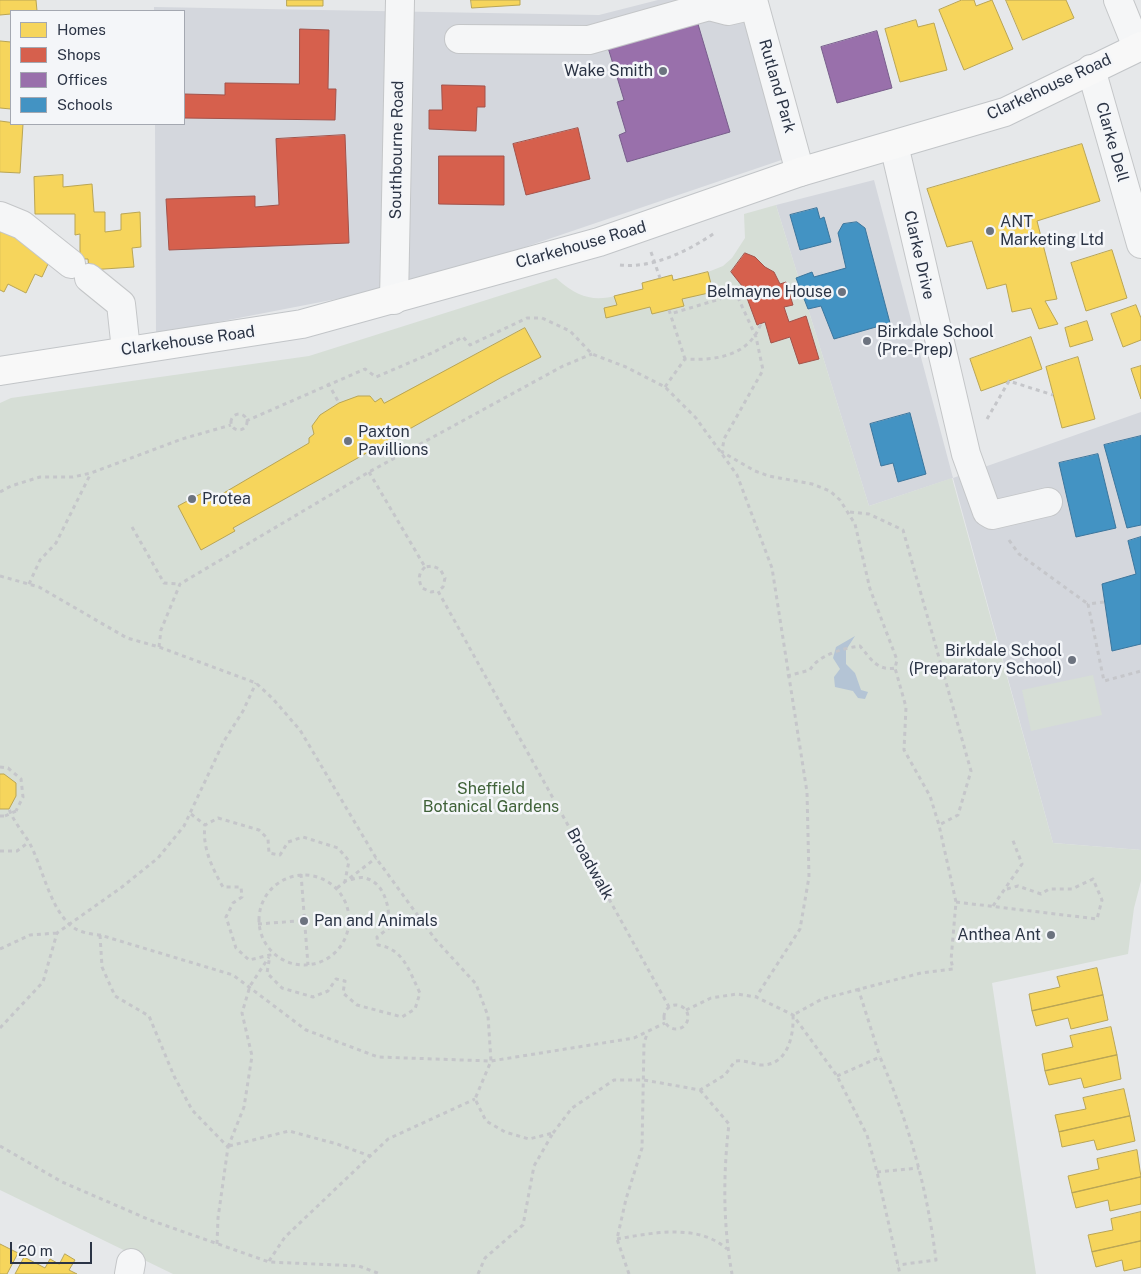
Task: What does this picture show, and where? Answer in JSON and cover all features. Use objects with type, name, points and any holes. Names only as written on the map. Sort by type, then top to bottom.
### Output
[{"type":"main road","name":"Clarkehouse Road","points":[[0,371],[302,324],[599,242],[800,172],[1005,112],[1139,47]]},
{"type":"street","name":"Southbourne Road","points":[[394,300],[400,0]]},
{"type":"street","points":[[1118,0],[1139,47]]},
{"type":"street","points":[[459,39],[589,40],[709,6],[728,11],[754,2]]},
{"type":"street","name":"Rutland Park","points":[[754,2],[800,172]]},
{"type":"street","name":"Clarke Dell","points":[[1092,69],[1141,244]]},
{"type":"street","name":"Clarke Drive","points":[[894,144],[966,454],[987,512],[992,515]]},
{"type":"street","points":[[0,216],[22,225],[121,304],[126,350]]},
{"type":"street","points":[[992,515],[1048,502]]},
{"type":"path","points":[[652,257],[660,278]]},
{"type":"path","points":[[685,359],[670,312],[720,299],[745,287]]},
{"type":"path","points":[[722,452],[724,439],[763,370],[756,337],[735,291]]},
{"type":"path","points":[[231,425],[237,430],[242,430],[246,421],[328,383],[365,369],[376,378],[463,337],[470,345],[527,318],[542,318],[574,333],[592,354],[626,367],[665,388],[696,418],[737,475],[772,568],[787,676],[807,792],[809,877],[800,929],[756,997]]},
{"type":"path","points":[[685,359],[709,361],[736,352],[756,337],[761,323]]},
{"type":"path","points":[[132,527],[164,583],[180,584],[369,472],[563,366],[592,354]]},
{"type":"path","points":[[665,388],[685,359]]},
{"type":"path","points":[[966,454],[1009,381],[1053,395]]},
{"type":"path","points":[[328,383],[339,403]]},
{"type":"path","points":[[231,425],[232,418],[237,415],[244,416],[246,421]]},
{"type":"path","points":[[0,492],[11,486],[40,477],[73,477],[91,473],[182,439],[231,425]]},
{"type":"path","points":[[722,452],[769,476],[812,484],[830,491],[849,512],[856,524],[870,589],[897,660],[895,668],[906,707],[904,750],[930,796],[939,825],[956,902],[951,960],[953,969],[922,973],[858,988],[822,999],[793,1015]]},
{"type":"path","points":[[369,472],[425,567]]},
{"type":"path","points":[[29,584],[40,560],[56,543],[91,473]]},
{"type":"path","points":[[849,512],[870,514],[902,530],[908,550],[971,771],[958,815],[939,825]]},
{"type":"path","points":[[992,515],[1019,554],[1088,604],[1104,681],[1141,671]]},
{"type":"path","points":[[432,566],[440,569],[445,578],[443,587],[438,591],[431,592],[422,588],[418,580],[420,572],[425,567],[432,566]]},
{"type":"path","points":[[0,576],[29,584],[47,592],[127,638],[159,647],[256,683],[300,730],[376,858],[435,939],[476,984],[488,1016],[491,1060],[475,1099],[388,1139],[285,1237],[269,1262]]},
{"type":"path","points":[[159,647],[161,630],[180,584]]},
{"type":"path","name":"Broadwalk","points":[[438,591],[669,1007]]},
{"type":"path","points":[[1088,604],[1104,602]]},
{"type":"path","points":[[787,676],[810,670],[814,664],[830,655],[851,647],[860,646],[876,666],[886,670],[895,668]]},
{"type":"path","points":[[0,949],[30,935],[57,933],[122,887],[158,858],[191,814],[224,741],[243,711],[256,683]]},
{"type":"path","points":[[0,767],[8,768],[22,779],[23,797],[16,811],[2,816]]},
{"type":"path","points":[[9,809],[13,820],[29,842],[58,909],[69,924],[82,932],[100,935],[233,974],[306,1030],[378,1057],[491,1060],[634,1038],[648,1033],[665,1022]]},
{"type":"path","points":[[191,814],[205,825]]},
{"type":"path","points":[[205,825],[218,818],[259,830],[268,839],[269,853],[280,855],[288,842],[303,837],[338,848],[349,860],[345,881]]},
{"type":"path","points":[[205,825],[203,840],[216,875],[223,887],[241,887],[242,897],[234,903],[226,917],[236,948],[248,960],[271,954]]},
{"type":"path","points":[[993,906],[1022,864],[1012,838]]},
{"type":"path","points":[[0,851],[17,851],[29,842]]},
{"type":"path","points":[[337,888],[376,858]]},
{"type":"path","points":[[301,874],[308,966]]},
{"type":"path","points":[[301,874],[313,875],[326,880],[337,888],[344,897],[350,917],[348,932],[343,945],[333,955],[321,962],[308,966],[283,961],[271,954],[261,935],[258,924],[259,910],[264,897],[273,886],[285,878],[301,874]]},
{"type":"path","points":[[271,954],[267,973],[282,988],[313,996],[328,991],[336,979],[345,981],[343,993],[357,1005],[402,1018],[415,1009],[420,993],[401,956],[391,947],[378,945],[377,937],[389,928],[390,911],[379,884],[364,877],[345,881]]},
{"type":"path","points":[[956,902],[1097,919],[1102,900],[1093,879],[1072,889],[1049,889],[1041,894],[1018,886],[1003,890]]},
{"type":"path","points":[[258,924],[350,917]]},
{"type":"path","points":[[0,1028],[43,982],[57,933]]},
{"type":"path","points":[[100,935],[102,968],[115,996],[149,1016],[174,1076],[192,1110],[228,1146]]},
{"type":"path","points":[[217,1244],[218,1218],[228,1146],[244,1107],[252,1056],[242,1013],[250,986],[271,954]]},
{"type":"path","points":[[858,988],[880,1057],[898,1100],[930,1209],[936,1260],[898,1265]]},
{"type":"path","points":[[686,1010],[711,998],[738,994],[756,997],[793,1015],[837,1076],[867,1135],[900,1274]]},
{"type":"path","points":[[675,1005],[686,1010],[686,1023],[682,1027],[669,1027],[665,1022],[663,1016],[669,1007],[675,1005]]},
{"type":"path","points":[[700,1090],[725,1075],[735,1061],[746,1060],[762,1065],[778,1060],[790,1045],[793,1015]]},
{"type":"path","points":[[629,1274],[617,1239],[626,1199],[642,1148],[644,1043],[648,1033]]},
{"type":"path","points":[[837,1076],[880,1057]]},
{"type":"path","points":[[478,1274],[485,1258],[523,1225],[534,1166],[553,1133],[572,1108],[614,1080],[644,1080],[700,1090],[729,1124],[725,1178],[728,1250],[732,1274]]},
{"type":"path","points":[[475,1099],[486,1121],[505,1132],[529,1139],[553,1133]]},
{"type":"path","points":[[228,1146],[290,1131],[338,1144],[370,1156]]},
{"type":"path","points":[[0,1146],[62,1182],[150,1220],[269,1262],[358,1266],[380,1274]]},
{"type":"path","points":[[877,1172],[919,1168]]},
{"type":"path","points":[[617,1239],[663,1232],[709,1236],[728,1250]]},
{"type":"shaded area","points":[[658,0],[757,0],[808,151],[419,283],[156,334],[155,125],[185,125],[185,10],[154,10],[154,7],[599,15]]},
{"type":"shaded area","name":"Birkdale School (Pre-Prep)","points":[[874,180],[953,478],[869,506],[776,205]]},
{"type":"shaded area","name":"Birkdale School (Preparatory School)","points":[[1141,412],[1141,850],[1053,843],[953,478]]},
{"type":"green space","name":"Sheffield Botanical Gardens","points":[[776,205],[869,506],[952,478],[1053,843],[1141,850],[1141,881],[1134,908],[1128,954],[992,983],[1036,1274],[173,1274],[0,1190],[0,403],[11,398],[309,356],[556,278],[567,287],[587,297],[607,298],[629,293],[643,289],[642,283],[672,275],[674,280],[708,272],[723,266],[732,258],[745,238],[744,214]]},
{"type":"green space","points":[[1093,675],[1102,715],[1031,731],[1022,690]]},
{"type":"water","points":[[855,636],[846,650],[846,664],[855,673],[861,690],[868,692],[865,699],[858,698],[853,691],[835,687],[834,677],[840,669],[833,658],[836,647]]},
{"type":"building: Homes","points":[[0,0],[36,0],[37,10],[10,10],[10,14],[0,15]]},
{"type":"building: Homes","points":[[287,0],[323,0],[323,6],[287,6]]},
{"type":"building: Homes","points":[[471,0],[520,0],[520,5],[472,8]]},
{"type":"building: Homes","points":[[962,0],[974,0],[976,6],[992,0],[1013,49],[964,70],[939,10]]},
{"type":"building: Homes","points":[[1006,0],[1066,0],[1074,18],[1023,40]]},
{"type":"building: Homes","points":[[916,20],[918,27],[934,23],[947,70],[900,82],[885,29]]},
{"type":"building: Homes","points":[[0,41],[10,42],[10,109],[0,108]]},
{"type":"building: Homes","points":[[0,121],[10,122],[10,125],[23,125],[20,173],[0,172]]},
{"type":"building: Homes","name":"ANT Marketing Ltd","points":[[1082,144],[1100,201],[1037,221],[1057,299],[1045,301],[1058,324],[1039,329],[1031,308],[1012,312],[1006,284],[987,289],[972,241],[947,247],[927,189]]},
{"type":"building: Homes","points":[[63,175],[63,187],[92,184],[94,212],[105,212],[105,232],[121,230],[121,214],[140,212],[141,247],[132,248],[134,267],[89,270],[88,259],[80,259],[80,234],[75,235],[75,214],[35,214],[34,177]]},
{"type":"building: Homes","points":[[0,229],[53,253],[42,277],[35,274],[26,293],[8,284],[4,292],[0,290]]},
{"type":"building: Homes","points":[[1112,250],[1127,298],[1086,311],[1071,263]]},
{"type":"building: Homes","points":[[708,272],[713,292],[682,299],[684,306],[652,314],[650,307],[606,318],[604,308],[617,305],[614,296],[643,289],[642,283],[672,275],[673,280]]},
{"type":"building: Homes","points":[[1136,305],[1141,318],[1141,340],[1123,347],[1111,314]]},
{"type":"building: Homes","points":[[1087,321],[1093,340],[1070,347],[1065,328]]},
{"type":"building: Homes","name":"Paxton Pavillions","points":[[525,328],[541,357],[233,528],[235,531],[201,550],[178,506],[204,492],[210,501],[309,443],[309,438],[314,434],[312,426],[320,415],[339,403],[358,396],[370,396],[375,402],[381,398],[384,403]]},
{"type":"building: Homes","points":[[1031,337],[1042,369],[981,391],[970,359]]},
{"type":"building: Homes","points":[[1078,357],[1095,419],[1062,428],[1046,367]]},
{"type":"building: Homes","points":[[1141,366],[1141,399],[1131,369]]},
{"type":"building: Homes","points":[[0,774],[4,774],[16,783],[16,796],[9,809],[0,809]]},
{"type":"building: Homes","points":[[1097,968],[1103,995],[1032,1011],[1029,994],[1060,987],[1057,977]]},
{"type":"building: Homes","points":[[1103,995],[1108,1020],[1071,1029],[1068,1018],[1036,1026],[1032,1011]]},
{"type":"building: Homes","points":[[1111,1027],[1117,1055],[1045,1071],[1042,1054],[1073,1047],[1070,1036]]},
{"type":"building: Homes","points":[[1117,1055],[1121,1079],[1084,1088],[1081,1078],[1049,1085],[1045,1071]]},
{"type":"building: Homes","points":[[1124,1089],[1130,1116],[1059,1132],[1055,1115],[1086,1109],[1083,1098]]},
{"type":"building: Homes","points":[[1130,1116],[1135,1141],[1097,1150],[1094,1140],[1062,1147],[1059,1132]]},
{"type":"building: Homes","points":[[1137,1150],[1141,1177],[1072,1193],[1068,1176],[1099,1169],[1097,1159]]},
{"type":"building: Homes","points":[[1141,1177],[1141,1204],[1110,1211],[1108,1200],[1076,1208],[1072,1193]]},
{"type":"building: Homes","points":[[1141,1212],[1141,1241],[1092,1252],[1088,1235],[1113,1230],[1111,1219]]},
{"type":"building: Homes","points":[[1141,1241],[1141,1267],[1124,1271],[1122,1260],[1096,1267],[1092,1252]]},
{"type":"building: Homes","points":[[0,1244],[18,1253],[7,1274],[0,1274]]},
{"type":"building: Homes","points":[[65,1254],[75,1260],[69,1270],[77,1274],[15,1274],[24,1257],[45,1268],[50,1259],[59,1264]]},
{"type":"building: Shops","points":[[300,29],[329,30],[328,89],[336,89],[335,120],[185,118],[185,94],[225,95],[225,83],[299,84]]},
{"type":"building: Shops","points":[[442,85],[485,86],[485,107],[477,107],[476,131],[429,129],[429,110],[442,110]]},
{"type":"building: Shops","points":[[578,128],[590,179],[526,195],[513,144]]},
{"type":"building: Shops","points":[[345,135],[349,243],[169,250],[166,199],[255,196],[255,207],[279,205],[276,139]]},
{"type":"building: Shops","points":[[439,156],[504,156],[504,205],[439,204]]},
{"type":"building: Shops","points":[[745,253],[755,257],[765,267],[774,272],[780,284],[786,282],[793,305],[784,307],[789,322],[806,316],[819,359],[799,364],[790,337],[771,343],[765,322],[757,325],[747,298],[750,296],[731,272]]},
{"type":"building: Offices","name":"Wake Smith","points":[[695,14],[730,132],[627,162],[619,135],[626,132],[617,102],[624,100],[606,41]]},
{"type":"building: Offices","points":[[877,31],[892,88],[837,103],[821,47]]},
{"type":"building: Schools","points":[[817,208],[820,219],[824,217],[831,242],[800,250],[790,215]]},
{"type":"building: Schools","name":"Belmayne House","points":[[857,222],[865,228],[890,323],[834,339],[821,306],[808,309],[796,278],[812,272],[814,277],[846,268],[838,233],[843,224]]},
{"type":"building: Schools","points":[[910,413],[926,474],[898,482],[893,463],[881,466],[870,424]]},
{"type":"building: Schools","points":[[1141,436],[1141,525],[1127,528],[1104,445]]},
{"type":"building: Schools","points":[[1098,454],[1116,528],[1076,537],[1059,463]]},
{"type":"building: Schools","points":[[1141,537],[1141,644],[1112,651],[1102,584],[1136,574],[1128,541]]},
{"type":"place","name":"Wake Smith","points":[[663,71]]},
{"type":"place","name":"ANT Marketing Ltd","points":[[990,231]]},
{"type":"place","name":"Belmayne House","points":[[842,292]]},
{"type":"place","name":"Birkdale School (Pre-Prep)","points":[[867,341]]},
{"type":"place","name":"Paxton Pavillions","points":[[348,441]]},
{"type":"place","name":"Protea","points":[[192,499]]},
{"type":"place","name":"Birkdale School (Preparatory School)","points":[[1072,660]]},
{"type":"place","name":"Pan and Animals","points":[[304,921]]},
{"type":"place","name":"Anthea Ant","points":[[1051,935]]}]
